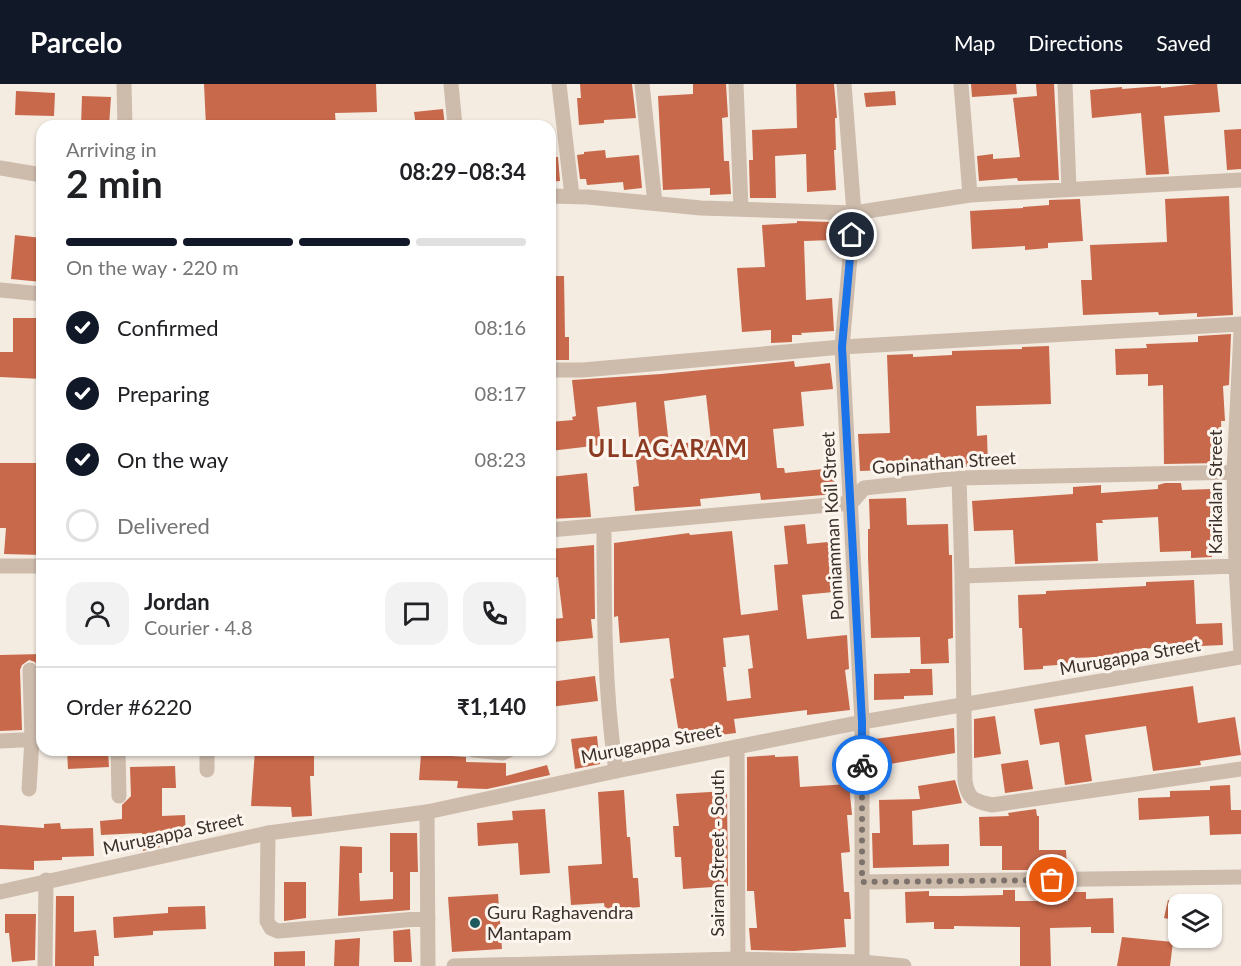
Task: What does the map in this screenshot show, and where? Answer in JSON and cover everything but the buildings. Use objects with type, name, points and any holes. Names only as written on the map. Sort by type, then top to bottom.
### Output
[{"type":"street","points":[[124,84],[125,120]]},
{"type":"street","points":[[451,84],[454,120]]},
{"type":"street","points":[[559,84],[572,196]]},
{"type":"street","points":[[642,84],[655,203]]},
{"type":"street","points":[[736,84],[741,209]]},
{"type":"street","name":"Ponniamman Koil Street","points":[[844,84],[854,213],[842,347],[862,722],[862,964]]},
{"type":"street","points":[[961,84],[970,195]]},
{"type":"street","points":[[1065,84],[1069,189]]},
{"type":"street","points":[[0,168],[36,174]]},
{"type":"street","points":[[556,196],[701,208],[854,213],[970,195],[1241,180]]},
{"type":"street","points":[[0,290],[36,293]]},
{"type":"street","points":[[556,370],[583,370],[842,347],[1241,324]]},
{"type":"street","name":"Karikalan Street","points":[[1241,330],[1236,566],[1241,656]]},
{"type":"street","name":"Gopinathan Street","points":[[556,530],[851,503],[864,488],[958,478],[1238,472]]},
{"type":"street","points":[[958,478],[967,792],[976,801],[992,806],[1241,769]]},
{"type":"street","points":[[604,526],[604,656],[608,721],[615,771]]},
{"type":"street","points":[[0,566],[36,566]]},
{"type":"street","points":[[962,576],[1236,566]]},
{"type":"street","name":"Murugappa Street","points":[[0,891],[268,833],[427,812],[615,771],[862,722],[1241,656]]},
{"type":"street","points":[[30,670],[36,729]]},
{"type":"street","points":[[0,741],[36,739]]},
{"type":"street","points":[[29,789],[36,745]]},
{"type":"street","name":"Sairam Street - South","points":[[737,747],[738,960]]},
{"type":"street","points":[[118,756],[119,796]]},
{"type":"street","points":[[207,756],[207,770]]},
{"type":"street","points":[[427,812],[428,966]]},
{"type":"street","points":[[268,833],[267,921],[271,928],[278,932],[428,918]]},
{"type":"street","points":[[862,882],[1241,877]]},
{"type":"street","points":[[45,966],[46,880]]},
{"type":"street","points":[[454,966],[738,960],[904,966]]},
{"type":"way so far","points":[[862,765],[862,882],[1052,880]]},
{"type":"place","name":"Guru Raghavendra Mantapam","points":[[475,923]]},
{"type":"district","name":"ULLAGARAM","points":[[668,449]]},
{"type":"route","points":[[852,235],[842,347],[862,722],[862,765]]}]
